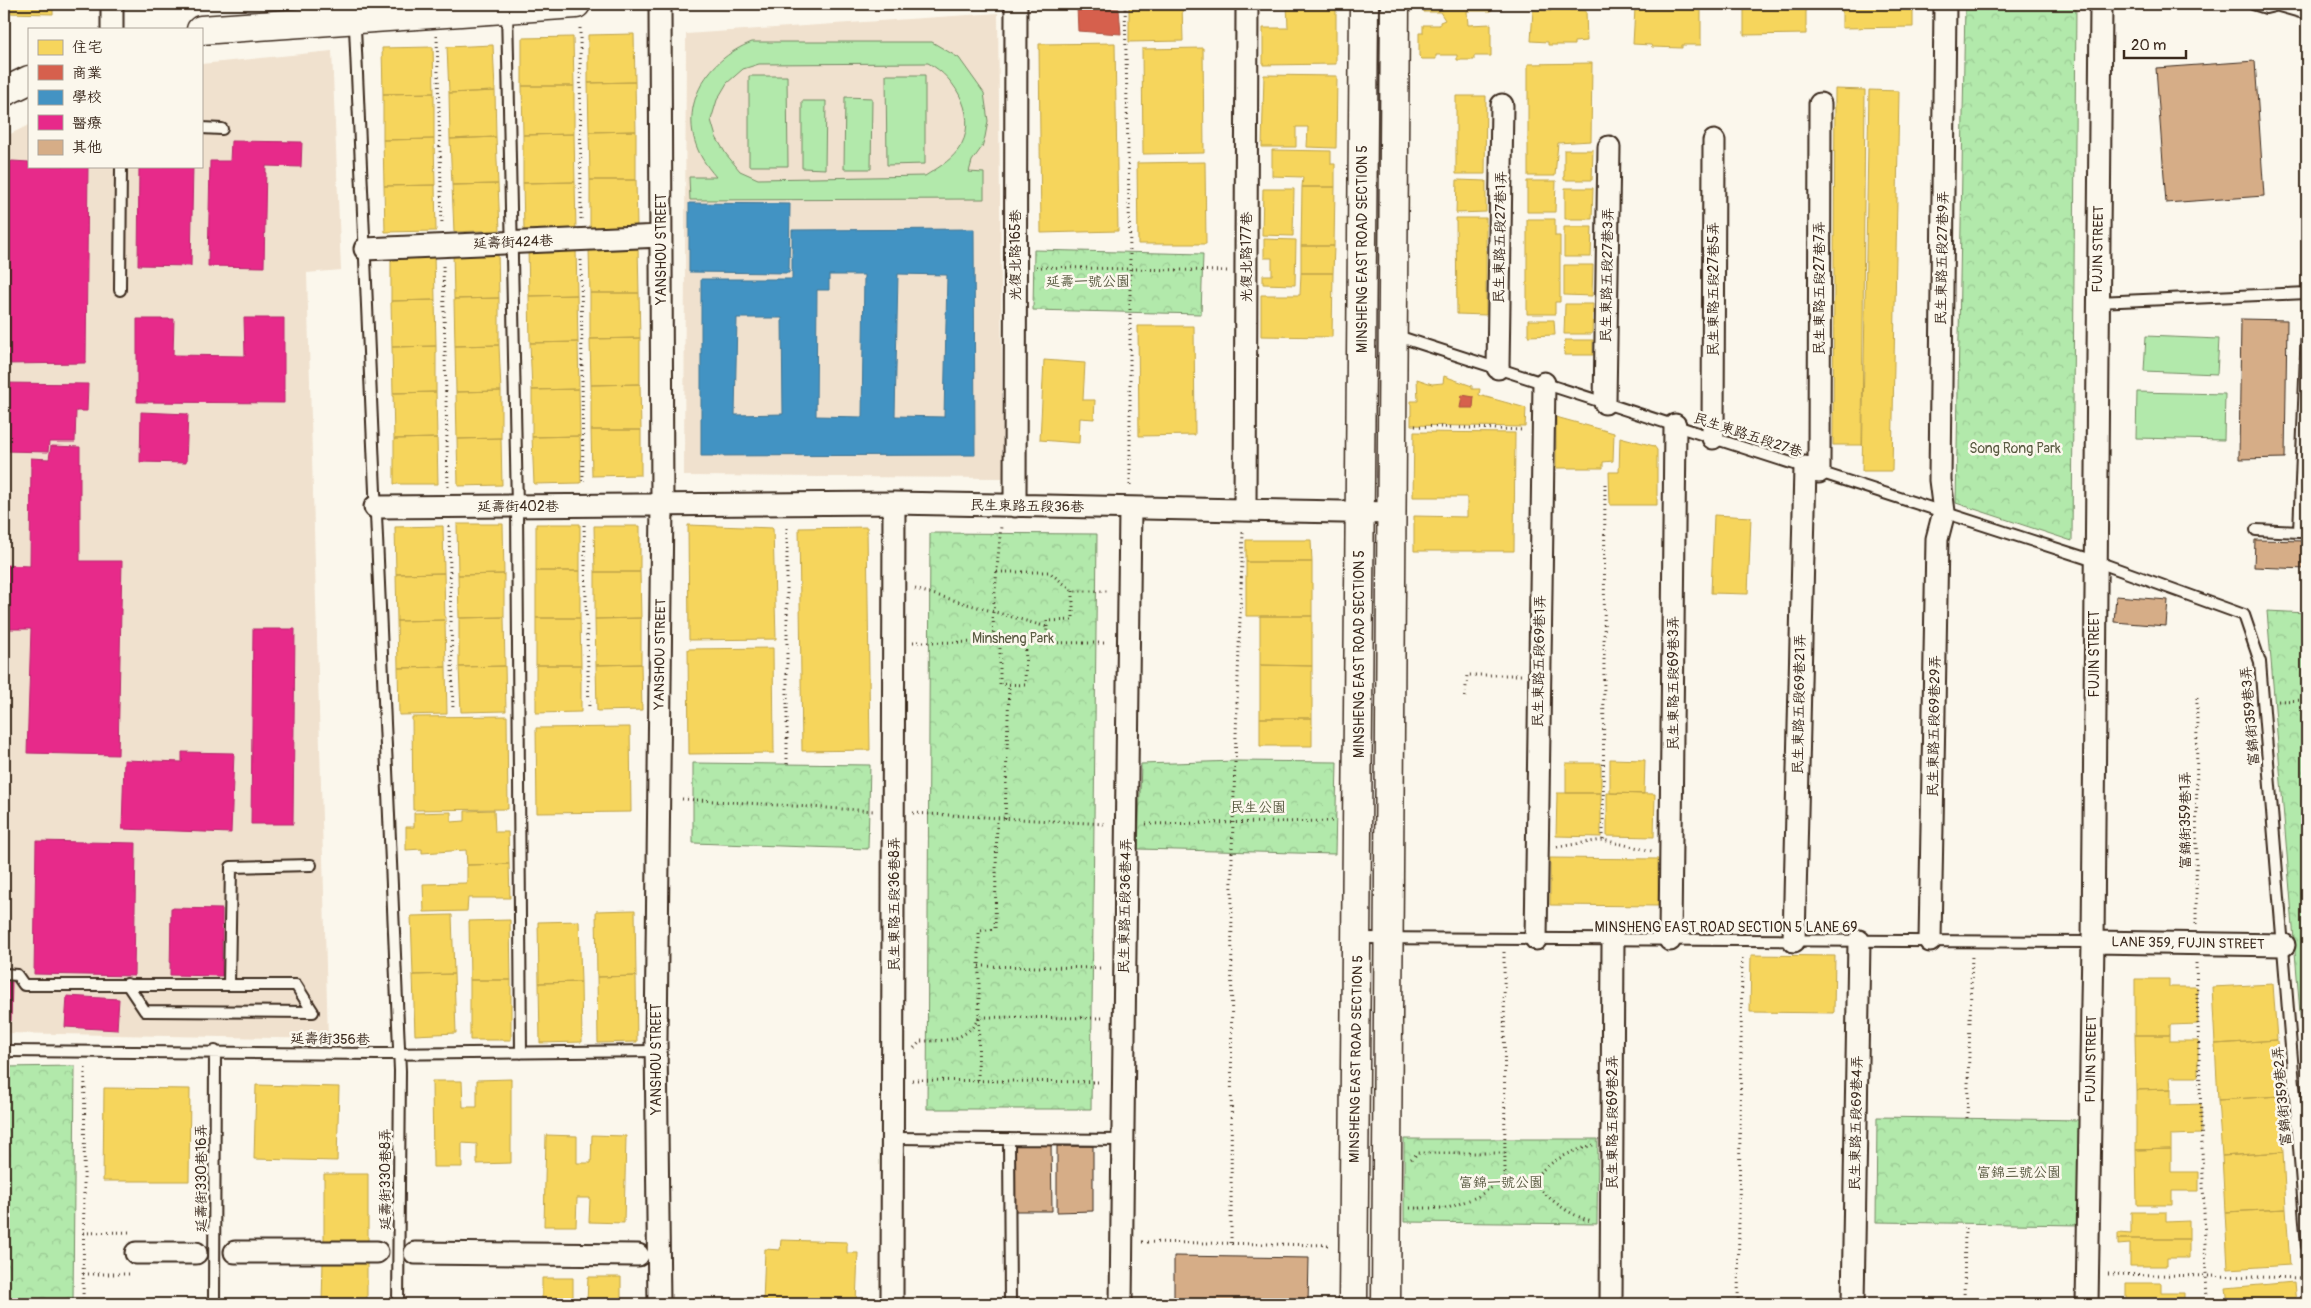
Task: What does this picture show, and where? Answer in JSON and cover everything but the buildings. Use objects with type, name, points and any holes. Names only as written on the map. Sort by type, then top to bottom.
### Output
[{"type":"street","points":[[112,4],[112,28]]},
{"type":"street","name":"YANSHOU STREET","points":[[659,1304],[656,1051],[662,504],[660,4]]},
{"type":"street","name":"光復北路165巷","points":[[1015,506],[1016,4]]},
{"type":"street","name":"光復北路177巷","points":[[1244,518],[1248,4]]},
{"type":"street","name":"MINSHENG EAST ROAD SECTION 5","points":[[1354,1304],[1364,4]]},
{"type":"street","points":[[1386,1304],[1393,513],[1395,4]]},
{"type":"street","name":"民生東路五段27巷9弄","points":[[1944,512],[1940,480],[1945,4]]},
{"type":"street","name":"FUJIN STREET","points":[[2087,1304],[2093,942],[2101,4]]},
{"type":"street","points":[[202,30],[354,11],[507,9],[578,16]]},
{"type":"street","points":[[4,92],[28,80]]},
{"type":"street","name":"民生東路五段27巷7弄","points":[[1812,469],[1820,104]]},
{"type":"street","name":"民生東路五段27巷1弄","points":[[1498,368],[1502,105]]},
{"type":"street","name":"民生東路五段27巷5弄","points":[[1713,438],[1714,141]]},
{"type":"street","name":"民生東路五段27巷3弄","points":[[1605,403],[1609,147]]},
{"type":"street","name":"延壽街424巷","points":[[366,249],[661,236]]},
{"type":"street","name":"民生東路五段69巷1弄","points":[[1536,939],[1544,383]]},
{"type":"street","name":"民生東路五段69巷3弄","points":[[1670,940],[1675,426]]},
{"type":"street","name":"民生東路五段69巷21弄","points":[[1794,941],[1812,469]]},
{"type":"street","name":"民生東路五段36巷","points":[[662,504],[894,504],[1130,508],[1244,518],[1360,512],[1393,513]]},
{"type":"street","name":"延壽街402巷","points":[[375,507],[662,504]]},
{"type":"street","name":"民生東路五段36巷8弄","points":[[892,1304],[894,1138],[894,504]]},
{"type":"street","name":"民生東路五段36巷4弄","points":[[1121,1304],[1130,508]]},
{"type":"street","name":"民生東路五段69巷29弄","points":[[1930,941],[1937,539],[1944,512]]},
{"type":"street","name":"民生東路五段69巷2弄","points":[[1611,1304],[1613,940]]},
{"type":"street","name":"民生東路五段69巷4弄","points":[[1853,1304],[1859,941]]},
{"type":"street","name":"LANE 359, FUJIN STREET","points":[[2093,942],[2284,945]]},
{"type":"street","points":[[136,1253],[196,1252]]},
{"type":"street","points":[[235,1252],[377,1252]]},
{"type":"street","points":[[416,1253],[638,1255]]},
{"type":"lane","points":[[2253,4],[2266,8],[2281,5],[2307,14]]},
{"type":"lane","points":[[507,9],[517,507],[521,1052]]},
{"type":"lane","name":"延壽街330巷8弄","points":[[354,11],[366,249],[398,1053],[398,1304]]},
{"type":"lane","points":[[202,128],[222,129]]},
{"type":"lane","points":[[120,290],[121,168]]},
{"type":"lane","points":[[2098,302],[2307,293]]},
{"type":"lane","points":[[2256,530],[2303,532],[2307,328]]},
{"type":"lane","name":"民生東路五段27巷","points":[[1394,335],[2095,561]]},
{"type":"lane","name":"富錦街359巷3弄","points":[[2095,561],[2244,616],[2260,662],[2284,945]]},
{"type":"lane","points":[[229,985],[231,867],[311,865]]},
{"type":"lane","name":"MINSHENG EAST ROAD SECTION 5 LANE 69","points":[[1358,938],[2093,942]]},
{"type":"lane","name":"富錦街359巷2弄","points":[[2284,945],[2307,1246]]},
{"type":"lane","points":[[4,974],[17,975],[24,985],[127,984],[296,985],[314,1012],[145,1011],[127,984]]},
{"type":"lane","name":"延壽街356巷","points":[[4,1050],[398,1053],[656,1051]]},
{"type":"lane","name":"延壽街330巷16弄","points":[[214,1304],[215,1051]]},
{"type":"lane","points":[[894,1138],[1122,1140]]},
{"type":"lane","points":[[1009,1139],[1010,1304]]},
{"type":"path","points":[[1125,4],[1130,485]]},
{"type":"path","points":[[578,16],[584,505],[589,708]]},
{"type":"path","points":[[437,36],[453,710]]},
{"type":"path","points":[[1027,267],[1229,271]]},
{"type":"path","points":[[1410,426],[1542,430]]},
{"type":"path","points":[[1602,840],[1606,482]]},
{"type":"path","points":[[1231,1243],[1234,822],[1244,518]]},
{"type":"path","points":[[787,522],[787,764]]},
{"type":"path","points":[[994,643],[993,613],[1001,524]]},
{"type":"path","points":[[997,572],[1049,572],[1073,591],[1108,591]]},
{"type":"path","points":[[909,588],[1047,627]]},
{"type":"path","points":[[1046,643],[1047,621],[1073,620],[1073,591]]},
{"type":"path","points":[[909,642],[1108,643]]},
{"type":"path","points":[[1000,643],[1000,684],[1025,685],[1026,643]]},
{"type":"path","points":[[1465,697],[1467,675],[1539,675]]},
{"type":"path","points":[[1005,819],[1009,684]]},
{"type":"path","name":"富錦街359巷1弄","points":[[2196,697],[2196,944],[2207,1304]]},
{"type":"path","points":[[2264,702],[2307,700]]},
{"type":"path","points":[[682,799],[879,811]]},
{"type":"path","points":[[910,813],[1105,824]]},
{"type":"path","points":[[978,1081],[979,931],[996,929],[997,818]]},
{"type":"path","points":[[1139,824],[1343,821]]},
{"type":"path","points":[[1536,850],[1602,840],[1657,852],[1672,852]]},
{"type":"path","points":[[1504,939],[1505,1180]]},
{"type":"path","points":[[1738,1304],[1742,940]]},
{"type":"path","points":[[1967,1118],[1972,942]]},
{"type":"path","points":[[979,966],[1103,968]]},
{"type":"path","points":[[979,1017],[1102,1018]]},
{"type":"path","points":[[911,1050],[922,1041],[948,1041],[957,1037],[973,1029],[979,1017]]},
{"type":"path","points":[[83,1304],[85,1065]]},
{"type":"path","points":[[911,1080],[1101,1082]]},
{"type":"path","points":[[1531,1181],[1547,1164],[1574,1151],[1611,1140]]},
{"type":"path","points":[[1409,1165],[1412,1158],[1418,1153],[1505,1153]]},
{"type":"path","points":[[1409,1208],[1448,1208],[1477,1197],[1505,1180],[1531,1181],[1551,1200],[1576,1217],[1611,1225]]},
{"type":"path","points":[[1964,1304],[1965,1224]]},
{"type":"path","points":[[1121,1242],[1337,1245]]},
{"type":"path","points":[[2087,1274],[2307,1278]]},
{"type":"shaded area","points":[[998,13],[1003,478],[684,476],[686,34]]},
{"type":"shaded area","points":[[332,51],[341,270],[307,273],[328,1039],[4,1033],[4,137],[28,125],[28,168],[202,168],[202,64]]},
{"type":"green space","name":"Song Rong Park","points":[[1965,4],[2076,4],[2072,541],[1956,503]]},
{"type":"green space","points":[[752,42],[932,42],[959,58],[984,93],[988,121],[985,137],[982,147],[972,161],[969,172],[984,173],[984,199],[690,200],[689,177],[716,177],[702,158],[694,140],[692,122],[694,105],[699,89],[708,74],[735,50]],"holes":[[[928,63],[939,70],[956,89],[966,113],[967,126],[958,150],[951,158],[925,176],[758,179],[740,171],[726,154],[716,137],[711,120],[717,100],[727,83],[743,69],[759,64]]]},
{"type":"green space","points":[[886,75],[925,75],[925,164],[887,165]]},
{"type":"green space","points":[[749,76],[787,76],[788,166],[749,166]]},
{"type":"green space","points":[[845,97],[872,98],[871,169],[844,169]]},
{"type":"green space","points":[[802,101],[826,101],[825,169],[802,168]]},
{"type":"green space","name":"延壽一號公園","points":[[1034,250],[1203,254],[1201,314],[1033,310]]},
{"type":"green space","points":[[2146,336],[2219,339],[2217,374],[2144,371]]},
{"type":"green space","points":[[2137,392],[2225,394],[2224,440],[2136,438]]},
{"type":"green space","name":"Minsheng Park","points":[[930,533],[1097,534],[1091,1109],[927,1109]]},
{"type":"green space","points":[[2267,611],[2307,613],[2307,1098]]},
{"type":"green space","name":"民生公園","points":[[1237,761],[1337,762],[1335,854],[1138,849],[1141,764]]},
{"type":"green space","points":[[693,763],[870,765],[868,849],[693,843]]},
{"type":"green space","points":[[75,1066],[73,1304],[4,1304],[4,1067]]},
{"type":"green space","name":"富錦三號公園","points":[[1877,1117],[2082,1120],[2081,1225],[1876,1222]]},
{"type":"green space","name":"富錦一號公園","points":[[1404,1139],[1598,1139],[1597,1224],[1404,1222]]}]
